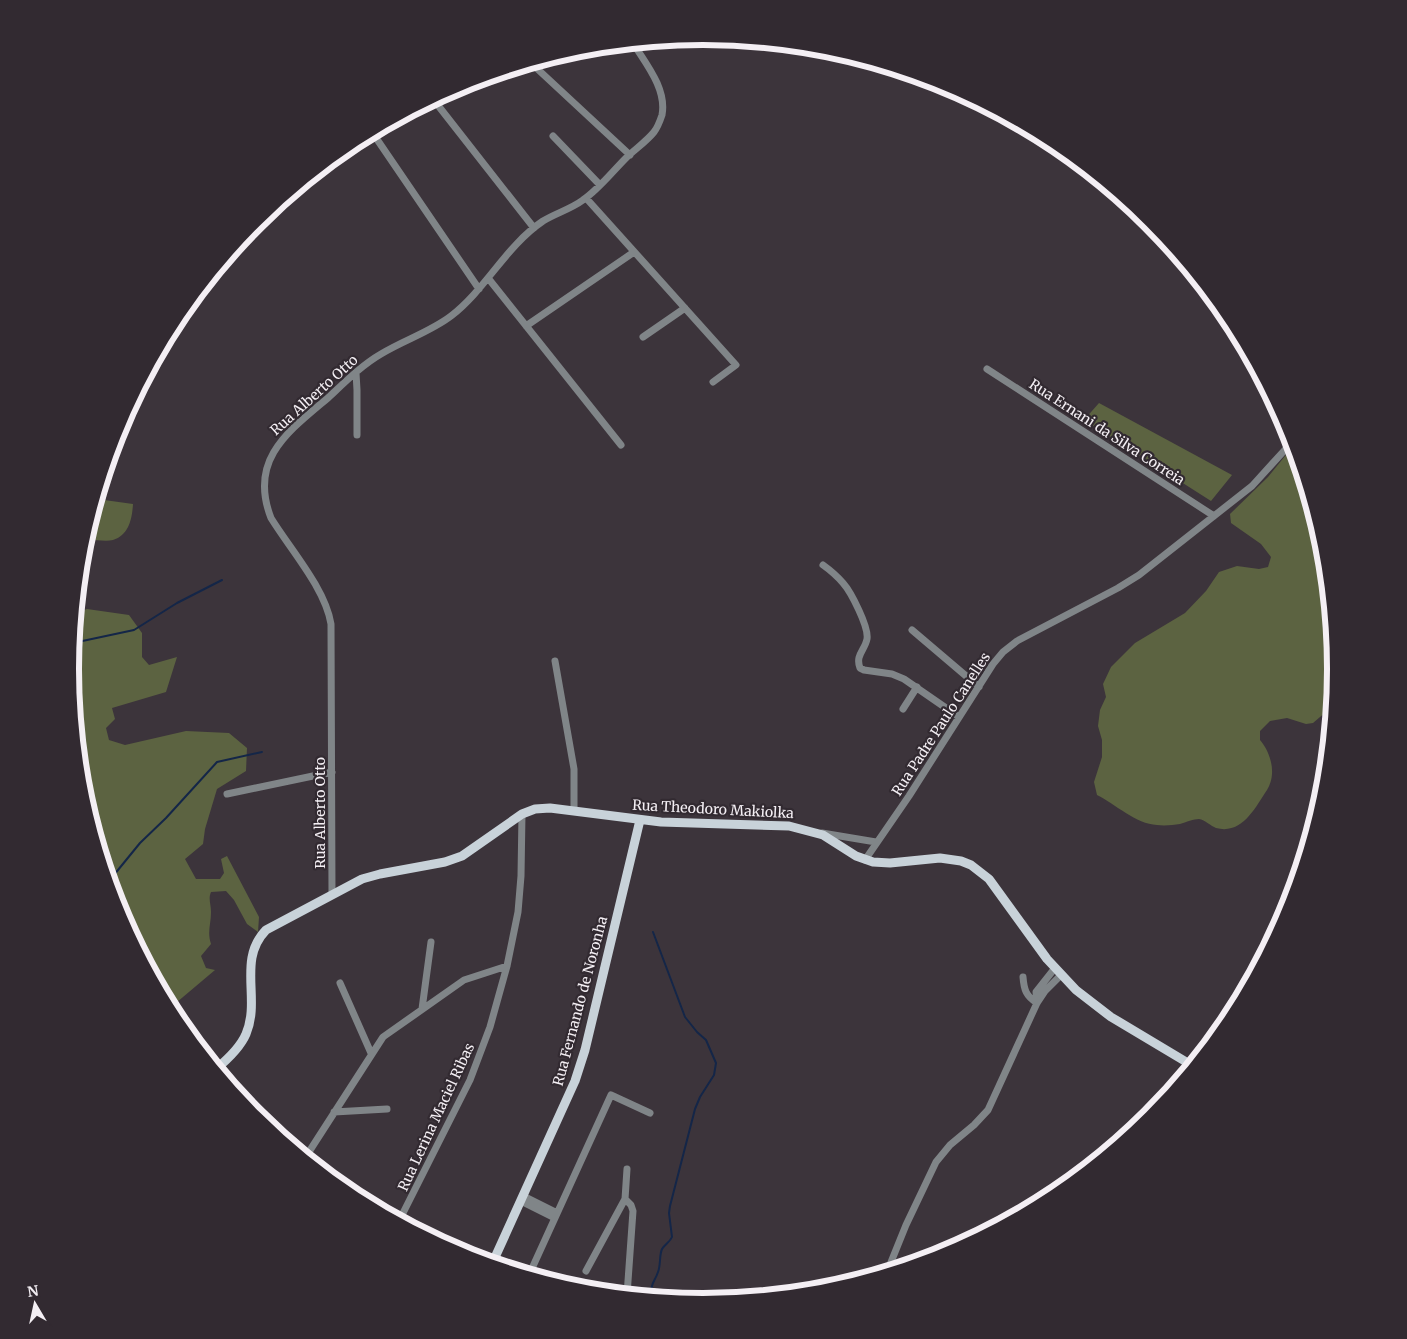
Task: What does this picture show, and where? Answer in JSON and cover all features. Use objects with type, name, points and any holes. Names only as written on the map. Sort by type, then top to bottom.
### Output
[{"type":"main road","name":"Rua Theodoro Makiolka","points":[[220,1065],[236,1050],[246,1033],[250,1015],[251,958],[259,937],[273,925],[370,876],[453,860],[468,853],[522,814],[542,808],[685,824],[782,825],[813,832],[830,839],[865,860],[882,863],[940,858],[961,860],[971,865],[989,880],[1058,972],[1076,990],[1099,1008],[1188,1063]]},
{"type":"main road","name":"Rua Fernando de Noronha","points":[[495,1258],[566,1103],[580,1066],[640,820]]},
{"type":"street","name":"Rua Alberto Otto","points":[[332,894],[332,636],[329,614],[319,592],[271,518],[265,500],[264,480],[268,460],[278,443],[294,426],[356,373],[383,353],[441,323],[459,309],[534,228],[586,198],[654,131],[659,123],[662,99],[656,82],[636,49]]},
{"type":"street","points":[[536,68],[630,155]]},
{"type":"street","points":[[437,105],[534,228]]},
{"type":"street","points":[[554,136],[600,185]]},
{"type":"street","points":[[376,138],[479,289]]},
{"type":"street","points":[[586,198],[736,365],[713,382]]},
{"type":"street","points":[[526,326],[634,252]]},
{"type":"street","points":[[488,278],[621,445]]},
{"type":"street","points":[[643,337],[685,308]]},
{"type":"street","name":"Rua Ernani da Silva Correia","points":[[987,369],[1214,516]]},
{"type":"street","points":[[356,373],[357,435]]},
{"type":"street","name":"Rua Padre Paulo Canelles","points":[[865,860],[909,796],[998,658],[1009,647],[1129,582],[1252,486],[1287,448]]},
{"type":"street","points":[[823,565],[846,586],[865,625],[867,638],[858,659],[860,668],[898,676],[960,717]]},
{"type":"street","points":[[912,630],[979,687]]},
{"type":"street","points":[[555,661],[574,769],[574,811]]},
{"type":"street","points":[[904,709],[917,687]]},
{"type":"street","points":[[227,794],[332,772]]},
{"type":"street","name":"Rua Lerina Maciel Ribas","points":[[402,1216],[470,1080],[490,1027],[507,966],[520,895],[522,814]]},
{"type":"street","points":[[813,832],[876,842]]},
{"type":"street","points":[[422,1009],[431,942]]},
{"type":"street","points":[[308,1153],[383,1037],[464,980],[507,966]]},
{"type":"street","points":[[890,1265],[906,1225],[936,1162],[988,1110],[1037,1003],[1036,992],[1058,972]]},
{"type":"street","points":[[1023,977],[1023,986],[1027,995],[1037,1003]]},
{"type":"street","points":[[340,983],[371,1053]]},
{"type":"street","points":[[531,1270],[611,1095],[650,1112]]},
{"type":"street","points":[[334,1112],[387,1109]]},
{"type":"street","points":[[586,1271],[625,1199],[627,1169]]},
{"type":"street","points":[[522,1198],[556,1215]]},
{"type":"street","points":[[625,1199],[631,1205],[633,1211],[627,1290]]},
{"type":"green space","points":[[1099,403],[1232,475],[1211,501],[1084,420]]},
{"type":"green space","points":[[1288,452],[1307,508],[1323,588],[1327,629],[1327,711],[1313,723],[1306,724],[1287,718],[1270,721],[1260,731],[1260,740],[1270,757],[1272,777],[1258,805],[1240,824],[1233,828],[1216,828],[1199,819],[1180,824],[1149,824],[1126,813],[1097,795],[1094,782],[1102,757],[1102,740],[1098,726],[1100,710],[1106,697],[1103,684],[1111,667],[1135,643],[1185,613],[1206,591],[1219,572],[1237,566],[1259,569],[1268,567],[1271,557],[1261,544],[1231,523],[1230,514],[1268,477]]},
{"type":"green space","points":[[103,500],[133,504],[129,526],[118,538],[110,541],[93,540]]},
{"type":"green space","points":[[87,609],[129,615],[142,633],[142,657],[149,665],[177,657],[166,692],[112,708],[115,719],[106,728],[109,740],[125,745],[186,731],[229,733],[247,748],[246,771],[217,789],[205,829],[203,844],[185,859],[196,879],[220,879],[224,873],[221,859],[227,856],[259,917],[258,932],[247,924],[234,900],[226,891],[211,892],[209,932],[211,944],[201,956],[206,968],[215,970],[176,1003],[143,946],[112,870],[100,831],[84,751],[80,710],[79,670],[82,611]]},
{"type":"waterway","points":[[80,642],[134,630],[177,603],[222,580]]},
{"type":"waterway","points":[[114,875],[140,843],[166,818],[217,762],[262,752]]},
{"type":"waterway","points":[[652,1292],[652,1286],[659,1269],[661,1252],[672,1237],[670,1206],[695,1109],[714,1075],[716,1063],[706,1040],[685,1017],[653,932]]}]
